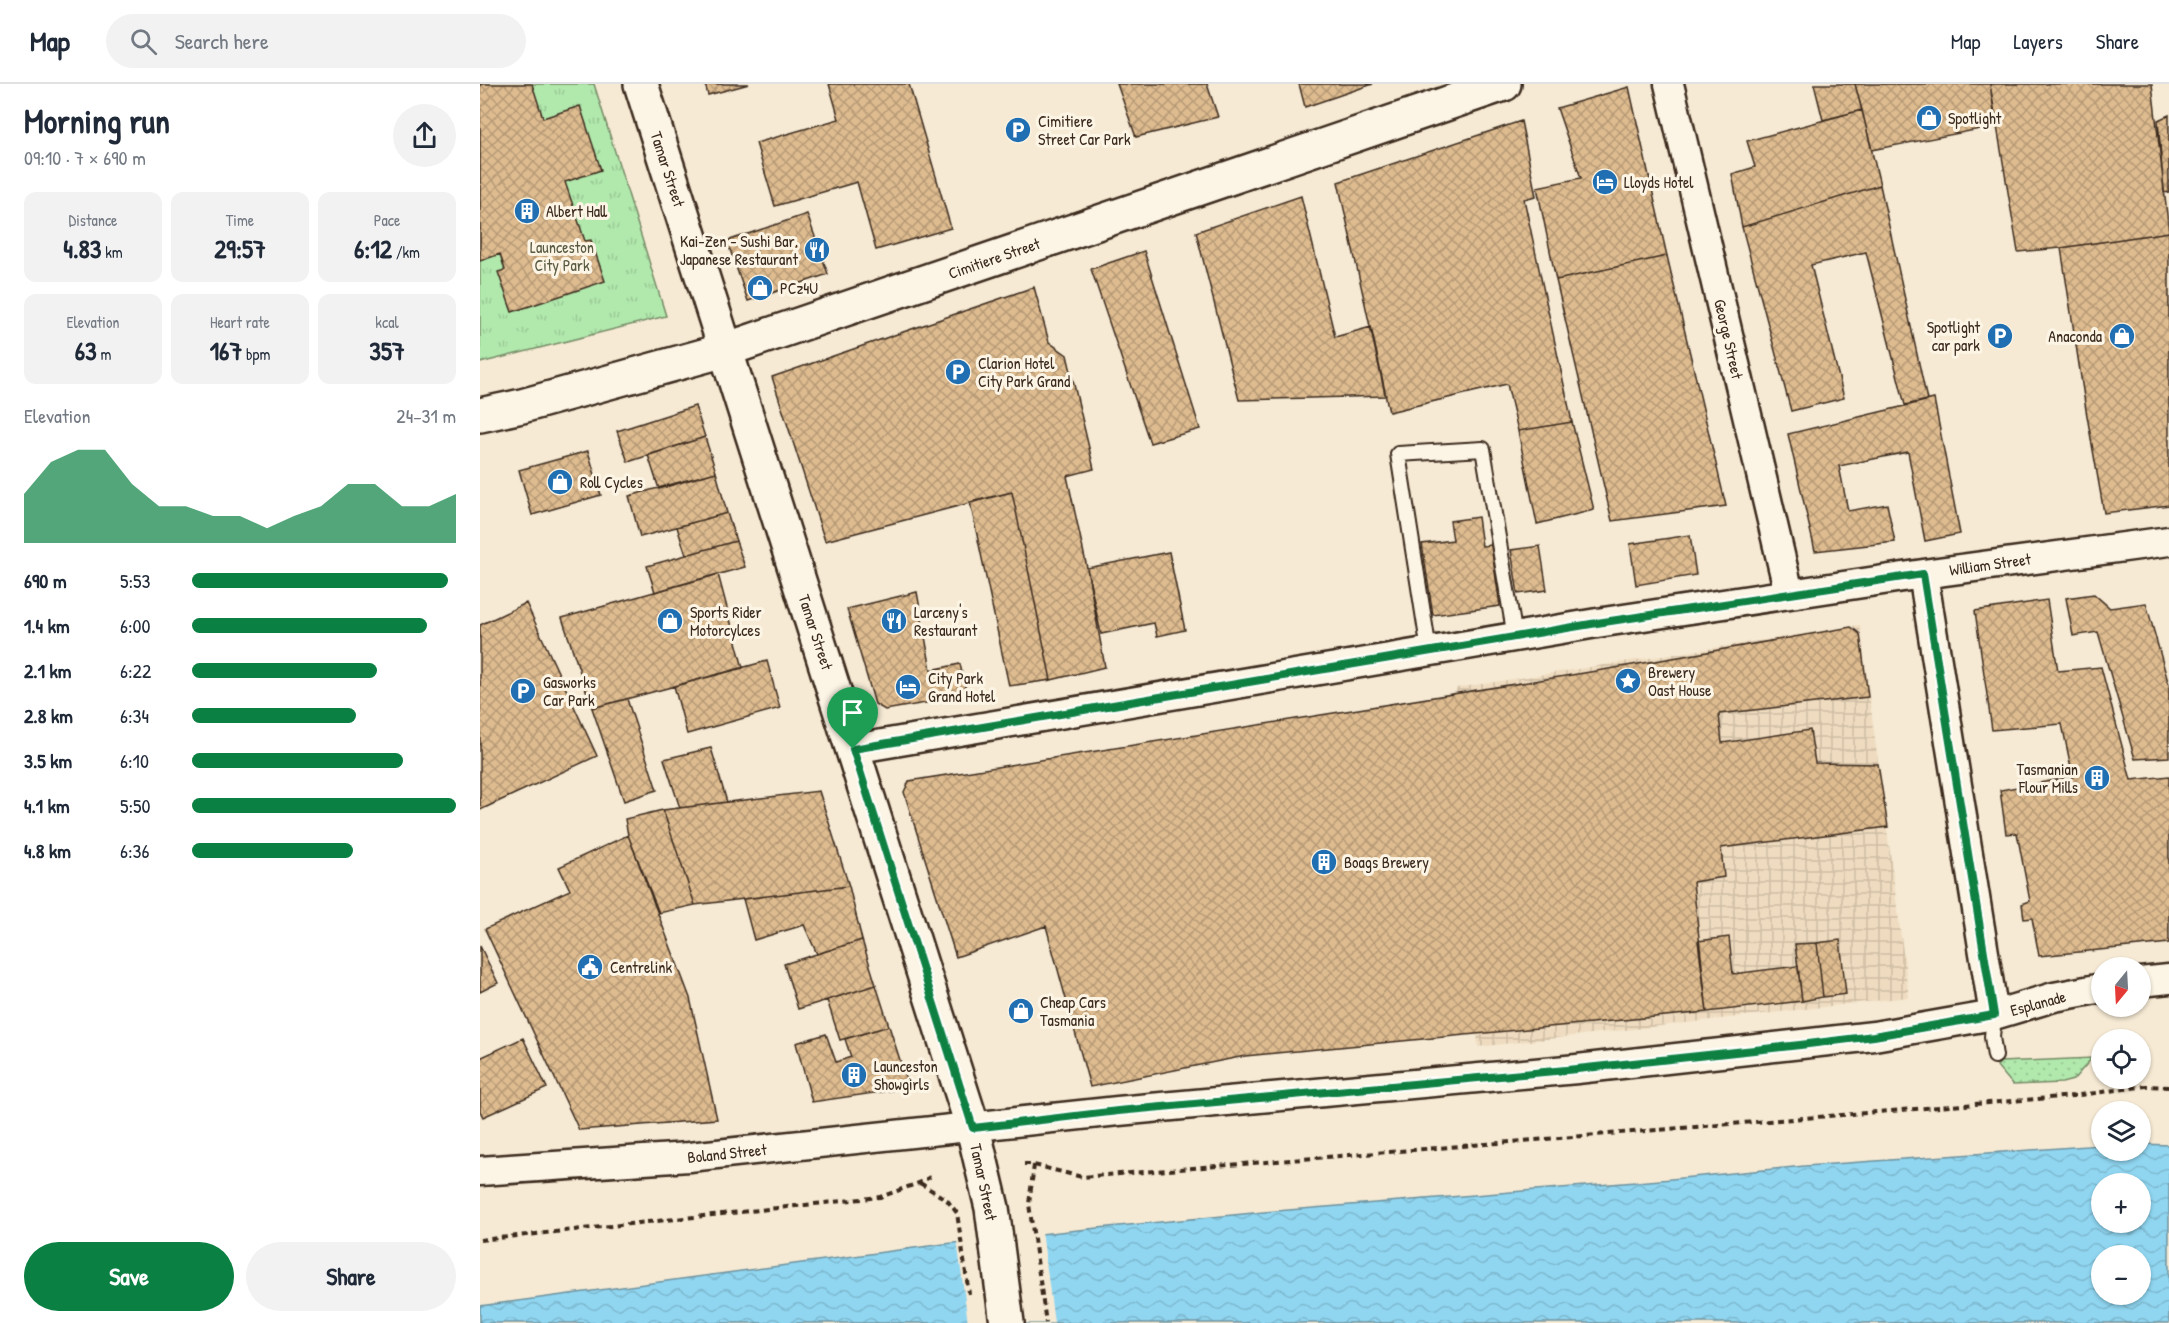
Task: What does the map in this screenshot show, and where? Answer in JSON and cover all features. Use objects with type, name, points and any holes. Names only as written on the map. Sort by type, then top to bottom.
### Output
[{"type":"main road","name":"Tamar Street","points":[[641,84],[973,1128],[992,1208],[1007,1323]]},
{"type":"main road","name":"Cimitiere Street","points":[[480,415],[522,406],[725,350],[1504,84]]},
{"type":"street","name":"George Street","points":[[1669,84],[1790,593]]},
{"type":"street","name":"William Street","points":[[853,749],[1429,651],[1790,593],[2169,541]]},
{"type":"street","points":[[1923,574],[1994,1015]]},
{"type":"street","points":[[2151,981],[2169,979]]},
{"type":"street","name":"Esplanade","points":[[973,1128],[1118,1111],[1577,1069],[1862,1038],[1994,1015],[2054,997],[2091,990]]},
{"type":"street","name":"Boland Street","points":[[480,1171],[689,1157],[973,1128]]},
{"type":"lane","points":[[1429,651],[1398,454],[1483,449],[1515,637]]},
{"type":"lane","points":[[1994,1015],[1992,1037],[1995,1056]]},
{"type":"path","points":[[1024,1164],[1082,1177],[2073,1096],[2146,1086],[2169,1087]]},
{"type":"path","points":[[1034,1165],[1029,1204],[1046,1323]]},
{"type":"path","points":[[480,1240],[880,1197],[930,1177]]},
{"type":"path","points":[[919,1183],[947,1200],[957,1213],[970,1301]]},
{"type":"shaded area","points":[[1860,625],[1909,997],[1478,1047],[1456,688]]},
{"type":"green space","name":"Launceston City Park","points":[[480,84],[594,84],[666,316],[480,363]]},
{"type":"green space","points":[[2091,1058],[2073,1080],[2062,1083],[2013,1085],[1997,1066],[2000,1062]]},
{"type":"water","points":[[2151,1144],[2169,1145],[2169,1323],[480,1323],[480,1306],[944,1244],[1264,1212],[1805,1166],[2091,1146],[2091,1161],[2151,1161]]},
{"type":"pier","points":[[1042,1231],[1054,1323],[968,1323],[957,1240]]},
{"type":"building","name":"Albert Hall","points":[[480,84],[532,84],[543,118],[580,106],[601,170],[565,182],[585,241],[591,240],[605,281],[512,312],[498,272],[505,270],[500,254],[480,261]]},
{"type":"building","points":[[705,84],[749,84],[708,95]]},
{"type":"building","points":[[829,84],[909,84],[951,228],[876,250],[857,182],[775,206],[756,143],[839,119]]},
{"type":"building","points":[[1117,84],[1207,84],[1218,117],[1136,137]]},
{"type":"building","points":[[1299,84],[1373,84],[1305,107]]},
{"type":"building","points":[[1814,84],[1855,84],[1862,110],[1823,120]]},
{"type":"building","name":"Spotlight","points":[[1855,84],[1990,84],[1996,126],[1872,150]]},
{"type":"building","points":[[1990,84],[2152,84],[2169,232],[2018,252]]},
{"type":"building","name":"Lloyds Hotel","points":[[1629,87],[1667,256],[1556,280],[1537,187],[1581,178],[1557,108]]},
{"type":"building","points":[[1862,110],[1880,185],[1742,227],[1732,174],[1755,167],[1747,141]]},
{"type":"building","points":[[2169,115],[2169,192],[2164,193],[2158,120]]},
{"type":"building","points":[[1521,121],[1536,196],[1524,199],[1572,422],[1518,431],[1507,384],[1389,412],[1338,182]]},
{"type":"building","points":[[1880,185],[1927,400],[1905,405],[1866,252],[1811,265],[1844,398],[1791,411],[1742,227]]},
{"type":"building","points":[[1301,196],[1335,337],[1371,327],[1386,396],[1239,400],[1196,232]]},
{"type":"building","points":[[807,214],[828,274],[748,301],[727,241]]},
{"type":"building","name":"Anaconda","points":[[2169,232],[2169,505],[2104,513],[2061,248]]},
{"type":"building","points":[[1144,251],[1200,429],[1150,443],[1091,269]]},
{"type":"building","points":[[1667,256],[1726,506],[1612,521],[1556,280]]},
{"type":"building","points":[[1034,287],[1049,342],[1067,355],[1094,469],[1067,476],[1105,667],[1051,680],[1012,492],[825,541],[772,377]]},
{"type":"building","points":[[1934,399],[1960,534],[1925,541],[1908,452],[1839,466],[1848,511],[1887,504],[1895,542],[1815,551],[1788,434]]},
{"type":"building","points":[[695,406],[705,437],[628,462],[617,431]]},
{"type":"building","points":[[1572,422],[1594,510],[1537,524],[1518,431]]},
{"type":"building","points":[[705,437],[716,472],[659,489],[648,455]]},
{"type":"building","points":[[588,451],[601,495],[532,515],[519,470]]},
{"type":"building","points":[[716,472],[727,513],[640,537],[629,496]]},
{"type":"building","points":[[1012,492],[1051,680],[1009,686],[970,502]]},
{"type":"building","points":[[727,513],[736,541],[686,555],[677,527]]},
{"type":"building","points":[[1478,517],[1482,546],[1491,545],[1500,606],[1433,615],[1422,544],[1453,540],[1450,521]]},
{"type":"building","points":[[1690,535],[1696,575],[1636,585],[1630,544]]},
{"type":"building","points":[[736,541],[745,567],[655,592],[647,566]]},
{"type":"building","points":[[1540,546],[1547,590],[1518,594],[1511,550]]},
{"type":"building","points":[[1169,552],[1185,630],[1157,636],[1154,623],[1101,634],[1087,568]]},
{"type":"building","points":[[718,574],[743,668],[592,708],[562,618]]},
{"type":"building","points":[[917,592],[931,670],[960,664],[967,696],[885,710],[875,704],[847,609]]},
{"type":"building","points":[[2094,594],[2110,608],[2146,603],[2169,685],[2169,757],[2135,759],[2098,632],[2073,636],[2066,598]]},
{"type":"building","name":"Tasmanian Flour Mills","points":[[2047,600],[2058,671],[2101,667],[2131,780],[2169,776],[2169,943],[2039,956],[2032,918],[2024,919],[2022,904],[2030,901],[2017,833],[2006,834],[2000,790],[2073,777],[2062,724],[1992,730],[1975,611]]},
{"type":"building","name":"Gasworks Car Park","points":[[526,603],[597,756],[480,810],[480,625]]},
{"type":"building","name":"Boags Brewery","points":[[1851,627],[1860,634],[1868,697],[1719,714],[1722,743],[1810,730],[1815,763],[1878,764],[1888,827],[1721,848],[1724,877],[1693,882],[1707,1012],[1245,1056],[1090,1087],[1046,926],[956,957],[904,792],[909,781],[1615,668]]},
{"type":"building","points":[[767,661],[780,708],[687,734],[674,686]]},
{"type":"building","points":[[627,699],[657,790],[624,801],[592,708]]},
{"type":"building","points":[[711,748],[727,802],[680,808],[664,759]]},
{"type":"building","points":[[819,791],[849,886],[695,905],[663,810]]},
{"type":"building","points":[[663,810],[695,905],[659,913],[628,835],[625,819]]},
{"type":"building","name":"Centrelink","points":[[628,835],[690,998],[717,1119],[579,1130],[485,929],[570,890],[559,867]]},
{"type":"building","points":[[849,886],[862,940],[817,954],[804,925],[754,940],[743,899]]},
{"type":"building","points":[[1729,937],[1733,974],[1798,966],[1802,1001],[1707,1012],[1698,941]]},
{"type":"building","points":[[862,940],[876,985],[798,1009],[784,964]]},
{"type":"building","points":[[1840,940],[1846,994],[1823,997],[1817,943]]},
{"type":"building","points":[[1817,943],[1823,997],[1802,1001],[1795,944]]},
{"type":"building","points":[[480,946],[498,983],[480,992]]},
{"type":"building","points":[[876,985],[889,1026],[840,1040],[827,1000]]},
{"type":"building","name":"Launceston Showgirls","points":[[889,1026],[909,1088],[812,1102],[796,1043],[826,1034],[836,1062],[851,1057],[845,1039]]},
{"type":"building","points":[[523,1038],[547,1088],[483,1117],[480,1111],[480,1058]]},
{"type":"place","name":"Spotlight","points":[[1929,118]]},
{"type":"place","name":"Cimitiere Street Car Park","points":[[1018,130]]},
{"type":"place","name":"Lloyds Hotel","points":[[1605,182]]},
{"type":"place","name":"Albert Hall","points":[[527,211]]},
{"type":"place","name":"Kai-Zen - Sushi Bar, Japanese Restaurant","points":[[817,250]]},
{"type":"place","name":"PCz4U","points":[[760,288]]},
{"type":"place","name":"Spotlight car park","points":[[2000,336]]},
{"type":"place","name":"Anaconda","points":[[2122,336]]},
{"type":"place","name":"Clarion Hotel City Park Grand","points":[[958,372]]},
{"type":"place","name":"Roll Cycles","points":[[560,482]]},
{"type":"place","name":"Sports Rider Motorcylces","points":[[670,621]]},
{"type":"place","name":"Larceny's Restaurant","points":[[894,621]]},
{"type":"place","name":"Brewery Oast House","points":[[1628,681]]},
{"type":"place","name":"City Park Grand Hotel","points":[[908,687]]},
{"type":"place","name":"Gasworks Car Park","points":[[523,691]]},
{"type":"place","name":"Tasmanian Flour Mills","points":[[2097,778]]},
{"type":"place","name":"Boags Brewery","points":[[1324,862]]},
{"type":"place","name":"Centrelink","points":[[590,967]]},
{"type":"place","name":"Cheap Cars Tasmania","points":[[1021,1011]]},
{"type":"place","name":"Launceston Showgirls","points":[[854,1075]]},
{"type":"route","points":[[1923,574],[1994,1015],[1874,1036],[1800,1045],[1577,1069],[1118,1111],[973,1128],[853,749],[1597,623],[1923,574]]}]
